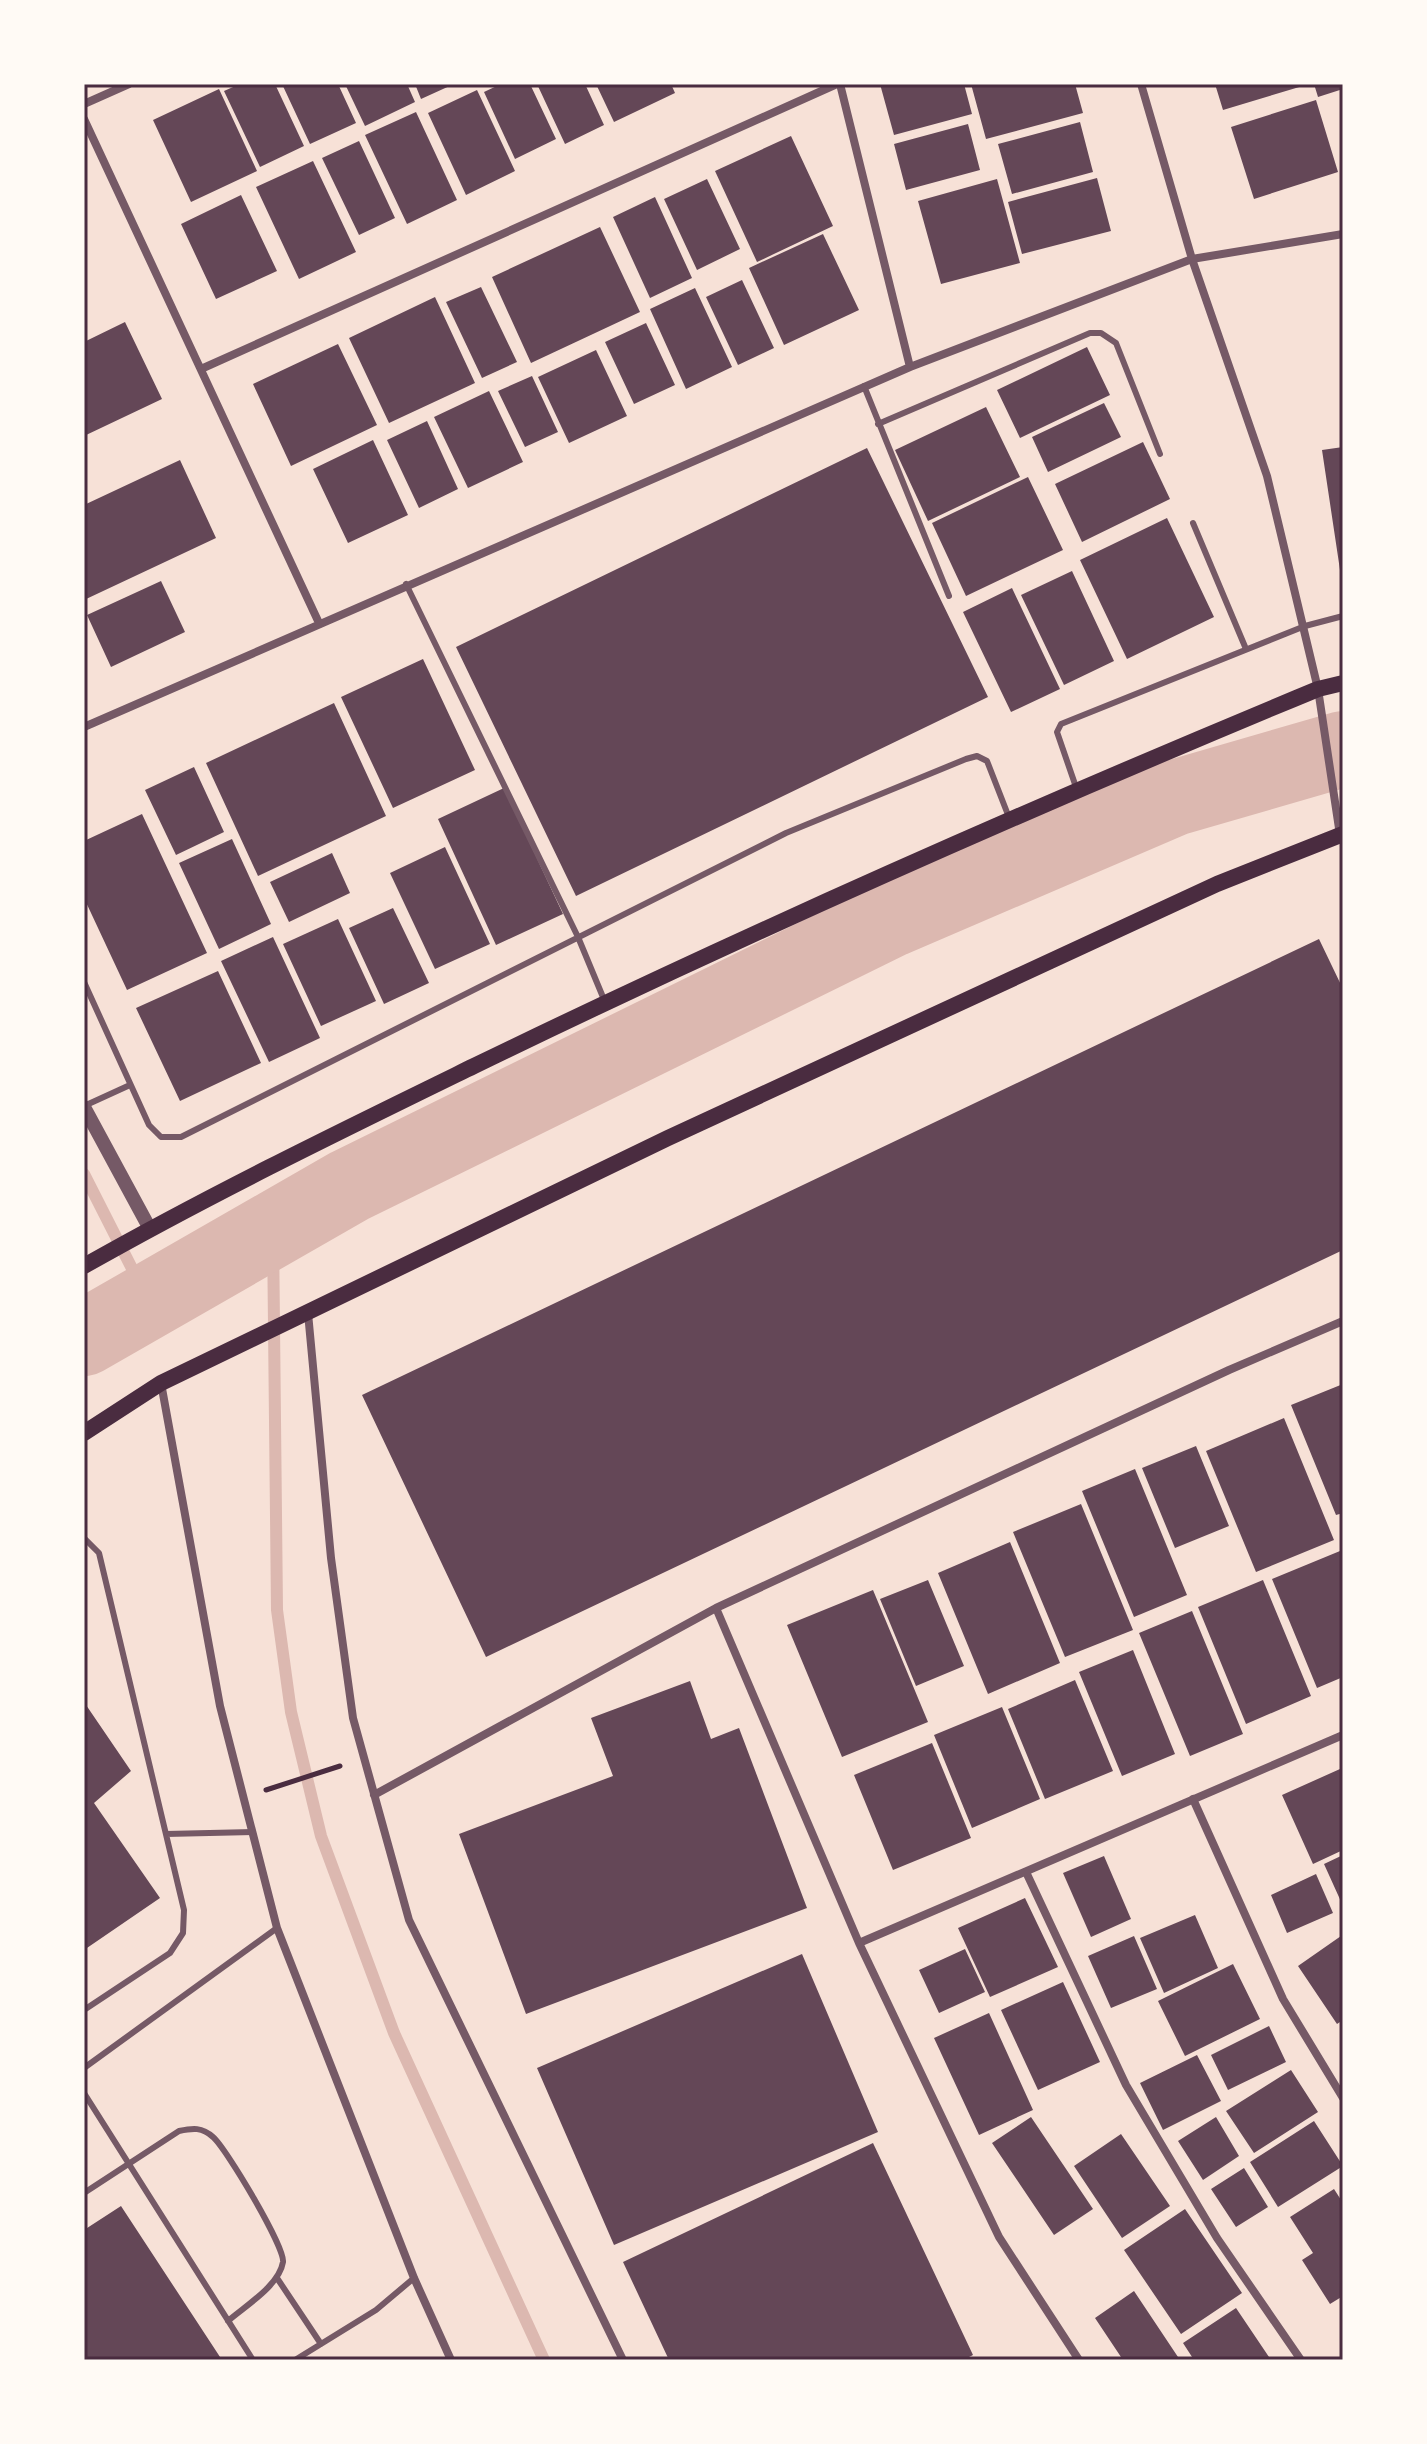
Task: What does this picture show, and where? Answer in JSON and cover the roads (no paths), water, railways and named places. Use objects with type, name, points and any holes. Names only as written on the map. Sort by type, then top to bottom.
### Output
[{"type":"main road","points":[[84,1266],[278,1162],[605,1002],[1077,790],[1318,689],[1343,683]]},
{"type":"main road","points":[[84,1433],[161,1383],[283,1327],[668,1138],[1217,884],[1342,834]]},
{"type":"street","points":[[84,104],[129,84]]},
{"type":"street","points":[[201,369],[839,84],[910,367]]},
{"type":"street","points":[[1141,84],[1192,259],[1267,476],[1305,626],[1324,718],[1342,834]]},
{"type":"street","points":[[84,119],[319,623]]},
{"type":"street","points":[[84,727],[406,584],[910,367],[1192,259],[1343,234]]},
{"type":"street","points":[[84,1107],[150,1229]]},
{"type":"street","points":[[308,1313],[331,1558],[353,1718],[409,1920],[623,2360]]},
{"type":"street","points":[[374,1795],[716,1608],[1229,1370],[1343,1321]]},
{"type":"street","points":[[161,1383],[220,1706],[277,1928],[414,2278],[451,2360]]},
{"type":"street","points":[[716,1608],[859,1943],[999,2237],[1079,2360]]},
{"type":"street","points":[[859,1943],[1343,1735]]},
{"type":"street","points":[[1193,1799],[1283,1999],[1343,2098]]},
{"type":"street","points":[[1026,1872],[1126,2085],[1217,2238],[1301,2360]]},
{"type":"lane","points":[[878,424],[1090,333],[1101,333],[1116,343],[1160,454]]},
{"type":"lane","points":[[864,386],[949,596]]},
{"type":"lane","points":[[1193,523],[1246,649]]},
{"type":"lane","points":[[406,584],[578,937],[605,1002]]},
{"type":"lane","points":[[1077,790],[1057,732],[1061,724],[1305,626],[1343,616]]},
{"type":"lane","points":[[84,982],[149,1125],[161,1137],[181,1137],[786,833],[966,759],[977,756],[987,761],[1010,820]]},
{"type":"lane","points":[[84,1107],[130,1085]]},
{"type":"lane","points":[[84,1538],[99,1553],[184,1910],[183,1933],[170,1953],[84,2010]]},
{"type":"lane","points":[[166,1834],[253,1832]]},
{"type":"lane","points":[[84,2068],[277,1928]]},
{"type":"lane","points":[[84,2093],[253,2360]]},
{"type":"lane","points":[[84,2193],[179,2131],[197,2128],[215,2138],[275,2235],[284,2260],[277,2278],[228,2321]]},
{"type":"lane","points":[[277,2278],[321,2344]]},
{"type":"lane","points":[[295,2360],[376,2310],[414,2278]]},
{"type":"waterway","points":[[84,1338],[349,1186],[892,919],[1174,798],[1343,749]]},
{"type":"waterway","points":[[84,1174],[148,1300]]},
{"type":"waterway","points":[[273,1231],[277,1610],[291,1712],[321,1836],[394,2033],[544,2360]]}]
